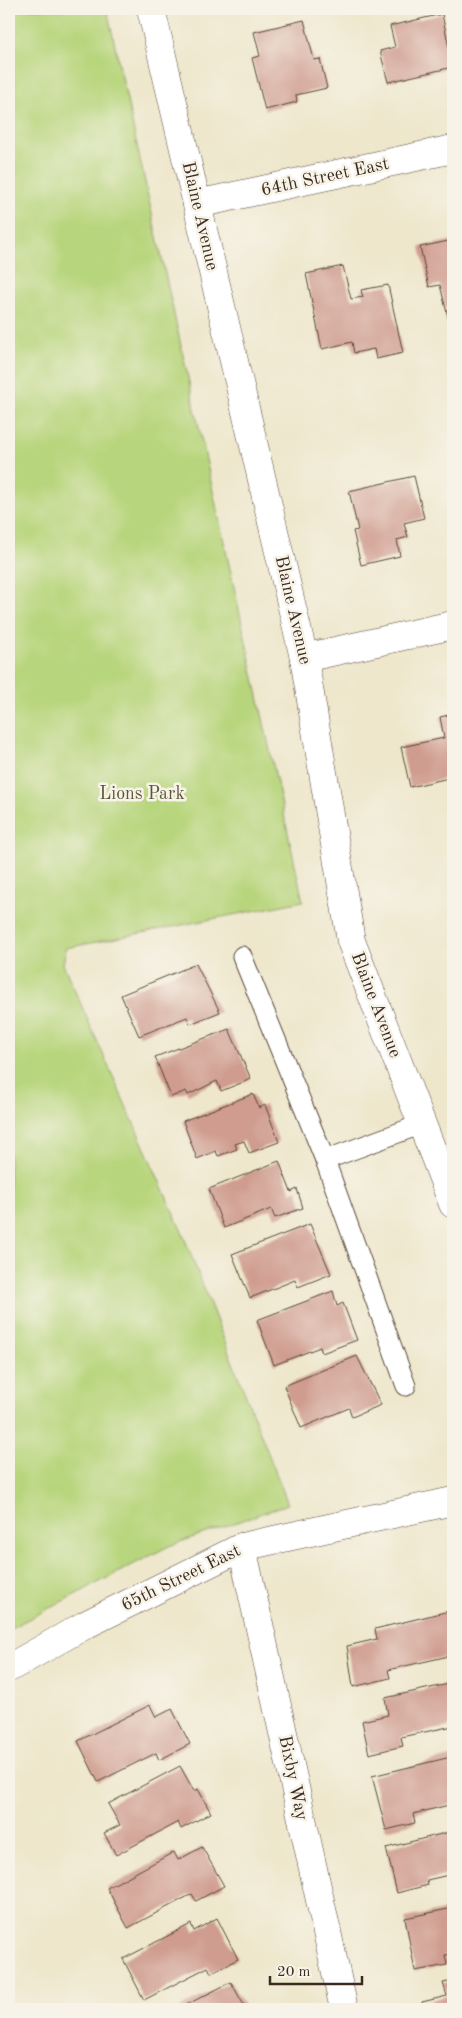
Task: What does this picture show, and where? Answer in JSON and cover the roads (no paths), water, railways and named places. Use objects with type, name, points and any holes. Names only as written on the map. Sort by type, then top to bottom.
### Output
[{"type":"street","name":"Blaine Avenue","points":[[151,9],[304,658],[351,941],[453,1204]]},
{"type":"street","name":"64th Street East","points":[[197,204],[453,149]]},
{"type":"street","points":[[304,658],[453,625]]},
{"type":"street","name":"65th Street East","points":[[9,1668],[85,1625],[242,1547],[453,1500]]},
{"type":"street","name":"Bixby Way","points":[[242,1547],[344,2009]]},
{"type":"lane","points":[[242,956],[325,1160],[406,1386]]},
{"type":"lane","points":[[325,1160],[422,1124]]},
{"type":"park label","name":"Lions Park","points":[[142,794]]}]
